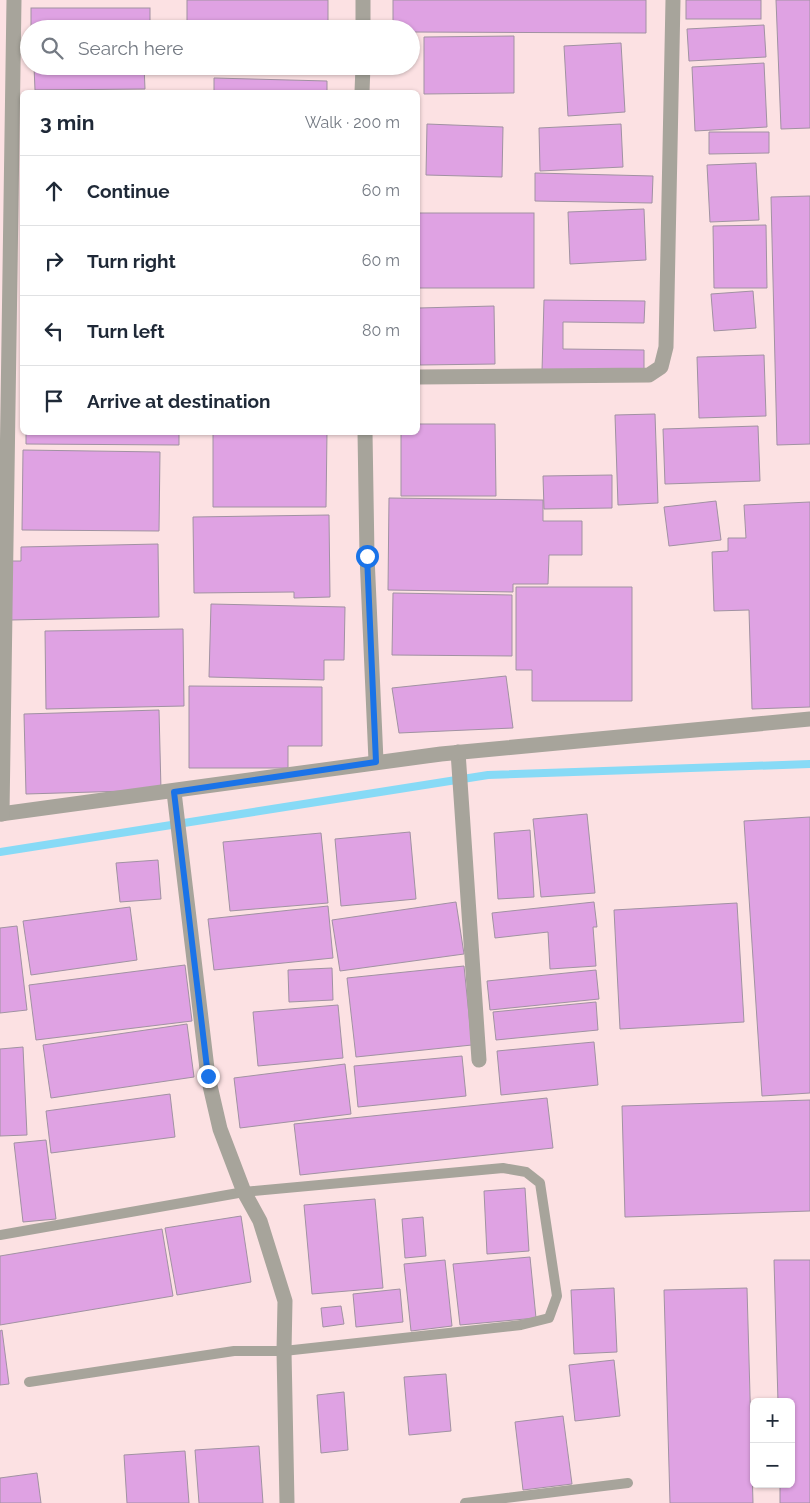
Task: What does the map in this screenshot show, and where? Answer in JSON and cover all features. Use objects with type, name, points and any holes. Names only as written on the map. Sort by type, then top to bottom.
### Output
[{"type":"street","points":[[14,0],[1,814],[458,752],[810,719]]},
{"type":"street","points":[[363,0],[363,20]]},
{"type":"street","points":[[420,377],[649,375],[661,367],[666,347],[673,0]]},
{"type":"street","points":[[362,90],[363,75]]},
{"type":"street","points":[[365,435],[367,556],[376,762]]},
{"type":"street","points":[[458,752],[479,1060]]},
{"type":"street","points":[[174,792],[208,1076],[220,1130],[244,1192],[260,1222],[285,1301],[286,1503]]},
{"type":"lane","points":[[0,1235],[244,1192],[503,1168],[526,1172],[540,1183],[557,1296],[549,1318],[521,1325],[284,1351],[234,1351],[29,1382]]},
{"type":"lane","points":[[465,1503],[628,1483]]},
{"type":"shaded area","points":[[0,0],[810,0],[810,1503],[0,1503]]},
{"type":"building","points":[[187,0],[328,0],[328,20],[187,20]]},
{"type":"building","points":[[393,0],[646,0],[646,33],[420,32],[420,20],[393,20]]},
{"type":"building","points":[[686,0],[761,0],[761,19],[686,19]]},
{"type":"building","points":[[776,0],[810,0],[810,128],[781,129]]},
{"type":"building","points":[[31,8],[150,8],[150,20],[31,20]]},
{"type":"building","points":[[764,25],[766,57],[689,61],[687,29]]},
{"type":"building","points":[[514,36],[514,93],[424,94],[424,37]]},
{"type":"building","points":[[621,43],[625,112],[568,116],[564,46]]},
{"type":"building","points":[[764,63],[767,127],[695,131],[692,67]]},
{"type":"building","points":[[34,75],[144,75],[145,89],[35,90]]},
{"type":"building","points":[[214,78],[327,81],[327,90],[214,90]]},
{"type":"building","points":[[427,124],[503,127],[502,177],[426,175]]},
{"type":"building","points":[[621,124],[623,167],[540,171],[539,128]]},
{"type":"building","points":[[709,132],[769,132],[769,153],[709,154]]},
{"type":"building","points":[[756,163],[759,220],[710,222],[707,165]]},
{"type":"building","points":[[535,173],[653,176],[652,203],[535,201]]},
{"type":"building","points":[[810,196],[810,444],[777,445],[771,197]]},
{"type":"building","points":[[644,209],[646,260],[570,264],[568,212]]},
{"type":"building","points":[[420,213],[534,213],[534,288],[420,288]]},
{"type":"building","points":[[766,225],[767,288],[714,288],[713,226]]},
{"type":"building","points":[[753,291],[756,328],[714,331],[711,294]]},
{"type":"building","points":[[544,300],[645,301],[644,323],[563,322],[563,349],[644,350],[644,373],[542,371]]},
{"type":"building","points":[[494,306],[495,364],[420,365],[420,308]]},
{"type":"building","points":[[764,355],[766,416],[699,418],[697,357]]},
{"type":"building","points":[[655,414],[658,503],[618,505],[615,415]]},
{"type":"building","points":[[420,424],[495,424],[496,496],[401,496],[401,435],[420,435]]},
{"type":"building","points":[[758,426],[760,481],[665,484],[663,429]]},
{"type":"building","points":[[26,435],[179,435],[179,445],[26,444]]},
{"type":"building","points":[[213,435],[327,435],[326,507],[213,507]]},
{"type":"building","points":[[23,450],[160,452],[159,531],[22,530]]},
{"type":"building","points":[[612,475],[612,508],[544,509],[543,476]]},
{"type":"building","points":[[389,498],[543,500],[543,521],[582,521],[582,555],[549,555],[548,584],[513,584],[513,592],[388,590]]},
{"type":"building","points":[[716,501],[721,540],[669,546],[664,507]]},
{"type":"building","points":[[810,502],[810,707],[752,709],[749,610],[714,611],[712,552],[728,551],[728,538],[746,538],[744,505]]},
{"type":"building","points":[[329,515],[330,597],[294,598],[294,592],[194,593],[193,517]]},
{"type":"building","points":[[158,544],[159,617],[11,620],[10,561],[21,561],[21,547]]},
{"type":"building","points":[[516,587],[632,587],[632,701],[532,701],[532,670],[516,670]]},
{"type":"building","points":[[393,593],[512,595],[512,656],[392,655]]},
{"type":"building","points":[[211,604],[345,607],[344,660],[324,660],[324,680],[209,677]]},
{"type":"building","points":[[183,629],[184,706],[46,709],[45,631]]},
{"type":"building","points":[[506,676],[513,728],[399,733],[392,688]]},
{"type":"building","points":[[189,686],[322,687],[322,746],[288,746],[288,768],[189,768]]},
{"type":"building","points":[[159,710],[161,790],[26,794],[24,714]]},
{"type":"building","points":[[587,814],[595,893],[541,897],[533,819]]},
{"type":"building","points":[[810,817],[810,1093],[762,1096],[744,821]]},
{"type":"building","points":[[530,830],[534,897],[498,899],[494,833]]},
{"type":"building","points":[[410,832],[416,899],[341,906],[335,839]]},
{"type":"building","points":[[321,833],[328,903],[230,911],[223,842]]},
{"type":"building","points":[[158,860],[161,899],[120,902],[116,863]]},
{"type":"building","points":[[456,902],[464,954],[340,971],[332,920]]},
{"type":"building","points":[[594,902],[597,927],[593,927],[596,966],[550,969],[548,932],[495,938],[492,913]]},
{"type":"building","points":[[737,903],[744,1022],[620,1029],[614,910]]},
{"type":"building","points":[[328,906],[333,958],[214,970],[208,919]]},
{"type":"building","points":[[130,907],[137,960],[31,975],[23,921]]},
{"type":"building","points":[[17,926],[27,1010],[0,1013],[0,928]]},
{"type":"building","points":[[185,965],[192,1021],[36,1040],[29,985]]},
{"type":"building","points":[[464,966],[472,1045],[356,1057],[347,978]]},
{"type":"building","points":[[332,968],[333,1000],[289,1002],[288,970]]},
{"type":"building","points":[[596,970],[599,999],[490,1010],[487,981]]},
{"type":"building","points":[[596,1002],[598,1030],[496,1040],[493,1012]]},
{"type":"building","points":[[338,1005],[343,1058],[258,1066],[253,1012]]},
{"type":"building","points":[[187,1024],[194,1077],[51,1098],[43,1045]]},
{"type":"building","points":[[594,1042],[598,1085],[501,1095],[497,1051]]},
{"type":"building","points":[[23,1047],[27,1135],[0,1136],[0,1049]]},
{"type":"building","points":[[462,1056],[466,1096],[358,1107],[354,1066]]},
{"type":"building","points":[[345,1064],[351,1114],[240,1128],[234,1078]]},
{"type":"building","points":[[170,1094],[175,1137],[51,1153],[46,1111]]},
{"type":"building","points":[[547,1098],[553,1148],[300,1175],[294,1124]]},
{"type":"building","points":[[810,1100],[810,1211],[625,1217],[622,1106]]},
{"type":"building","points":[[46,1140],[56,1219],[23,1222],[14,1143]]},
{"type":"building","points":[[525,1188],[529,1251],[487,1254],[484,1191]]},
{"type":"building","points":[[375,1199],[383,1288],[312,1294],[304,1205]]},
{"type":"building","points":[[241,1216],[251,1282],[177,1295],[165,1228]]},
{"type":"building","points":[[423,1217],[426,1256],[405,1258],[402,1219]]},
{"type":"building","points":[[162,1229],[173,1296],[0,1325],[0,1256]]},
{"type":"building","points":[[530,1257],[536,1318],[460,1325],[453,1264]]},
{"type":"building","points":[[445,1260],[452,1326],[411,1331],[404,1264]]},
{"type":"building","points":[[774,1260],[810,1260],[810,1503],[780,1503],[780,1488],[795,1488],[795,1398],[778,1398]]},
{"type":"building","points":[[614,1288],[617,1352],[574,1354],[571,1290]]},
{"type":"building","points":[[747,1288],[750,1488],[753,1488],[753,1503],[670,1503],[664,1290]]},
{"type":"building","points":[[400,1289],[403,1322],[356,1327],[353,1294]]},
{"type":"building","points":[[341,1306],[344,1324],[323,1327],[321,1308]]},
{"type":"building","points":[[2,1330],[9,1384],[0,1385],[0,1331]]},
{"type":"building","points":[[614,1360],[620,1416],[575,1421],[569,1365]]},
{"type":"building","points":[[446,1374],[451,1431],[409,1435],[404,1377]]},
{"type":"building","points":[[344,1392],[348,1450],[321,1453],[317,1395]]},
{"type":"building","points":[[563,1416],[572,1484],[523,1490],[515,1422]]},
{"type":"building","points":[[259,1446],[263,1503],[199,1503],[195,1450]]},
{"type":"building","points":[[185,1451],[189,1503],[127,1503],[124,1455]]},
{"type":"building","points":[[37,1473],[41,1503],[0,1503],[0,1478]]},
{"type":"waterway","points":[[0,852],[488,775],[810,764]]},
{"type":"route","points":[[208,1076],[174,792],[376,762],[367,556]]}]
